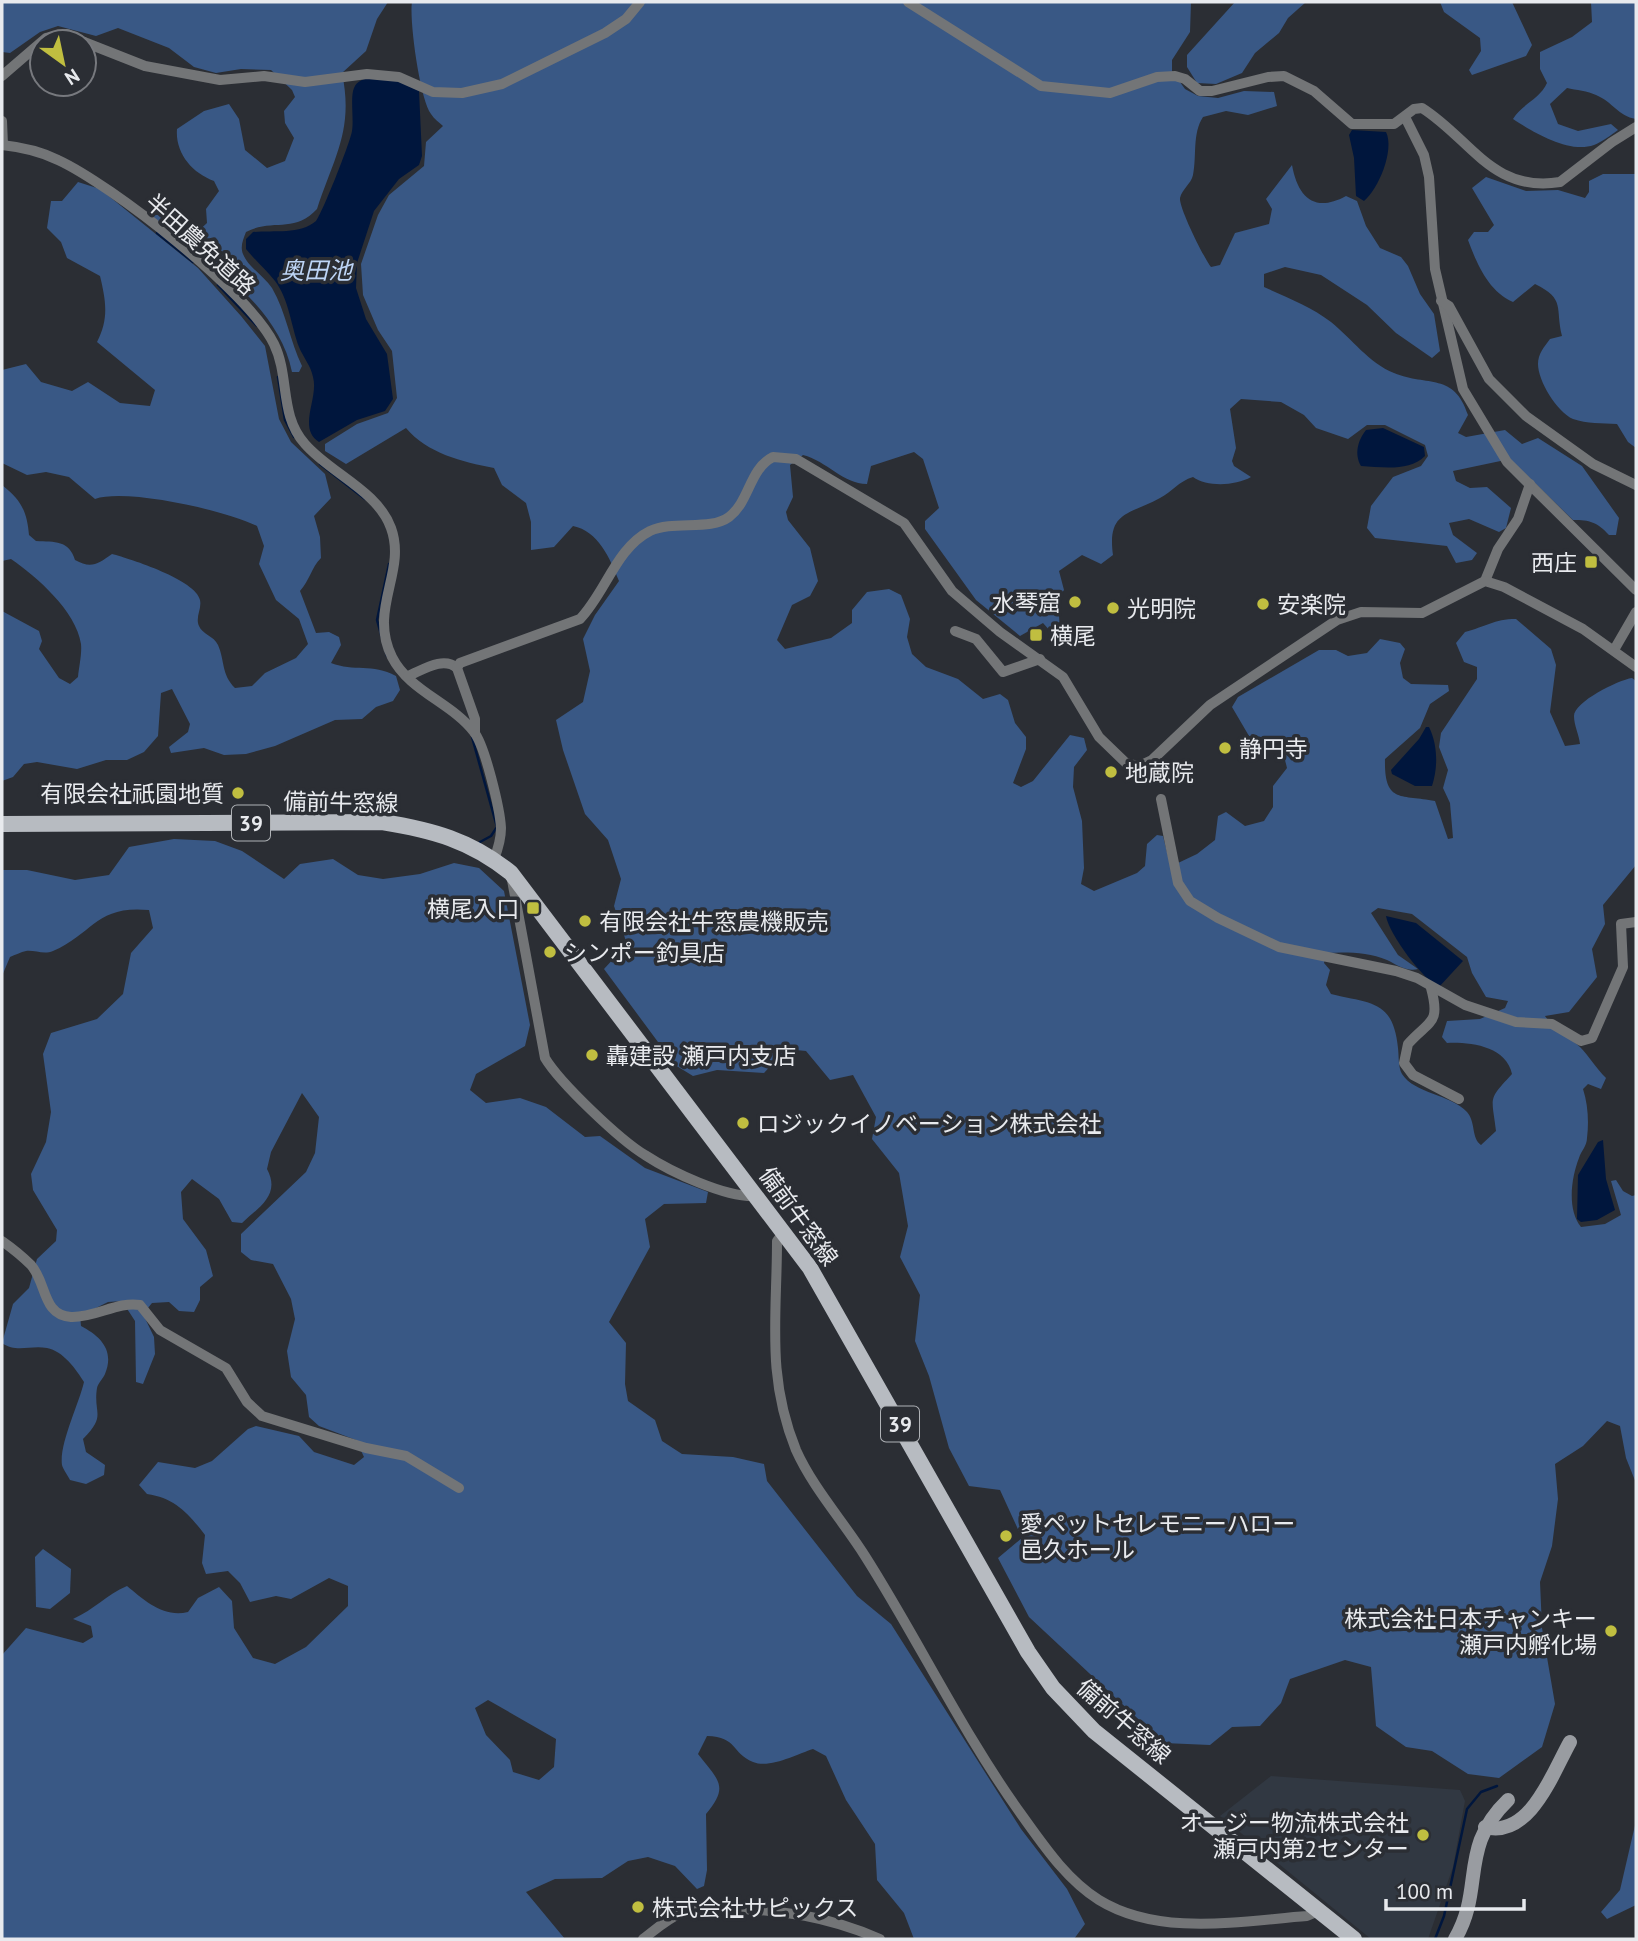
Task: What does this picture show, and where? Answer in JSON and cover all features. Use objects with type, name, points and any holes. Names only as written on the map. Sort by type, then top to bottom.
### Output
[{"type":"main road","name":"備前牛窓線","points":[[2,824],[382,822],[433,831],[494,859],[511,873],[784,1232],[842,1320],[1028,1652],[1053,1688],[1094,1731],[1354,1939]]},
{"type":"street","points":[[98,48],[145,66],[220,80],[264,76],[305,82],[367,74],[388,75],[433,92],[462,93],[502,84],[605,33],[626,19],[640,2]]},
{"type":"street","points":[[908,2],[1041,86],[1110,93],[1157,77],[1175,76],[1185,79],[1200,91],[1212,91],[1268,76],[1284,76],[1314,91],[1352,124],[1384,127],[1405,117],[1414,109],[1422,108],[1497,173],[1550,184],[1572,176],[1612,142],[1636,127]]},
{"type":"street","points":[[2,76],[28,54]]},
{"type":"street","points":[[1405,117],[1424,155],[1429,177],[1435,269],[1464,389],[1502,454],[1636,590]]},
{"type":"street","points":[[2,121],[2,145]]},
{"type":"street","name":"半田農免道路","points":[[2,145],[32,149],[58,160],[130,206],[216,277],[263,328],[280,359],[285,400],[295,431],[331,469],[379,507],[390,524],[396,543],[395,560],[382,619],[390,652],[408,676],[475,733]]},
{"type":"street","points":[[1441,301],[1449,306],[1489,379],[1526,416],[1592,464],[1636,485]]},
{"type":"street","points":[[457,667],[481,654],[580,619],[592,607],[625,550],[636,540],[665,525],[709,524],[730,517],[765,461],[785,457],[796,459],[820,471],[904,523],[951,591],[1000,632],[1063,677],[1074,690],[1099,737],[1126,763],[1139,766],[1152,760],[1210,705],[1337,620],[1361,612],[1422,613],[1485,581],[1498,549],[1518,519],[1530,484]]},
{"type":"street","points":[[1485,581],[1504,587],[1584,629],[1636,667]]},
{"type":"street","points":[[1618,652],[1636,612]]},
{"type":"street","points":[[955,631],[976,639],[1003,672],[1040,659]]},
{"type":"street","points":[[1618,652],[1636,657]]},
{"type":"street","points":[[408,676],[442,662],[457,667],[475,719],[475,733],[501,827],[494,859]]},
{"type":"street","points":[[1161,799],[1173,868],[1190,901],[1247,933],[1279,947],[1396,971],[1490,1014],[1525,1023],[1552,1024],[1581,1041],[1587,1042],[1622,974],[1621,924],[1636,922]]},
{"type":"street","points":[[511,873],[545,1058],[555,1075],[644,1155],[727,1192],[756,1196]]},
{"type":"street","points":[[1431,988],[1436,1006],[1435,1017],[1430,1027],[1408,1044],[1404,1063],[1413,1074],[1459,1099]]},
{"type":"street","points":[[784,1232],[777,1241],[772,1341],[775,1372],[796,1450],[865,1556],[977,1748],[1044,1845],[1077,1884],[1101,1901],[1155,1920],[1226,1922],[1307,1916],[1319,1911]]},
{"type":"street","points":[[2,1241],[32,1266],[43,1283],[47,1302],[55,1312],[70,1317],[111,1310],[131,1303],[141,1305],[160,1330],[226,1368],[247,1402],[262,1416],[366,1448],[406,1456],[459,1488]]},
{"type":"street","points":[[1485,1827],[1493,1829],[1509,1826],[1531,1811],[1570,1742]]},
{"type":"street","points":[[1455,1939],[1464,1924],[1478,1843],[1485,1827],[1508,1800]]},
{"type":"street","points":[[643,1939],[669,1919],[686,1911],[719,1909],[794,1911],[822,1917],[880,1939]]},
{"type":"shaded area","points":[[2,2],[388,2],[377,19],[366,51],[342,73],[346,111],[344,127],[317,209],[308,217],[291,224],[265,226],[246,232],[242,243],[245,259],[269,284],[277,297],[302,366],[299,372],[292,372],[284,347],[271,324],[254,303],[213,264],[149,214],[157,208],[169,213],[195,234],[207,223],[206,209],[219,191],[214,181],[199,173],[186,161],[177,138],[177,129],[204,111],[229,104],[239,119],[245,150],[267,168],[285,161],[294,138],[285,123],[284,111],[295,97],[292,90],[271,70],[241,69],[216,73],[194,67],[169,48],[118,28],[98,35],[98,28],[28,28],[28,40],[10,53],[2,52]]},
{"type":"shaded area","points":[[412,2],[1191,2],[1190,32],[1172,60],[1172,71],[1185,89],[1198,96],[1218,98],[1244,91],[1274,92],[1277,106],[1248,115],[1226,111],[1203,117],[1200,124],[1193,175],[1180,198],[1188,222],[1211,267],[1220,265],[1235,233],[1269,224],[1272,209],[1266,199],[1292,165],[1299,186],[1310,199],[1325,203],[1346,196],[1357,201],[1366,226],[1380,248],[1401,257],[1408,266],[1420,294],[1434,314],[1440,351],[1432,358],[1396,333],[1367,305],[1321,275],[1285,267],[1264,274],[1264,287],[1324,317],[1385,369],[1406,377],[1438,383],[1455,392],[1468,415],[1458,433],[1466,437],[1505,430],[1522,444],[1538,438],[1582,466],[1619,518],[1616,535],[1609,535],[1593,523],[1573,520],[1510,459],[1453,471],[1456,481],[1470,488],[1487,487],[1511,508],[1506,528],[1499,532],[1469,519],[1449,523],[1453,535],[1477,553],[1472,560],[1456,563],[1447,546],[1375,538],[1367,528],[1371,506],[1393,477],[1421,466],[1428,456],[1425,445],[1385,425],[1367,425],[1348,439],[1316,428],[1304,415],[1281,402],[1241,399],[1230,409],[1236,448],[1232,461],[1234,466],[1251,477],[1221,484],[1193,477],[1160,498],[1123,516],[1113,530],[1113,555],[1101,564],[1082,555],[1059,571],[1064,590],[1058,598],[1060,632],[1051,632],[1043,623],[1020,636],[976,600],[925,529],[925,521],[939,508],[923,459],[914,452],[871,466],[867,484],[850,480],[803,455],[790,465],[793,497],[786,512],[788,520],[810,548],[818,581],[810,596],[792,605],[777,640],[785,649],[831,638],[852,623],[852,610],[867,592],[889,589],[901,595],[910,619],[907,637],[912,654],[926,667],[958,679],[983,699],[1000,694],[1008,700],[1015,723],[1026,737],[1026,749],[1013,783],[1021,787],[1033,781],[1070,735],[1084,738],[1087,750],[1074,767],[1073,787],[1082,821],[1084,868],[1081,884],[1094,891],[1137,873],[1145,866],[1147,844],[1157,835],[1163,836],[1169,860],[1178,863],[1197,854],[1215,840],[1218,816],[1226,812],[1245,826],[1264,821],[1273,807],[1273,786],[1287,768],[1285,759],[1276,743],[1249,736],[1232,707],[1238,697],[1319,650],[1336,650],[1348,656],[1367,653],[1380,639],[1400,643],[1405,649],[1400,663],[1403,678],[1411,684],[1448,685],[1449,691],[1430,704],[1420,728],[1385,759],[1385,773],[1391,790],[1397,794],[1435,801],[1448,839],[1453,838],[1450,803],[1443,788],[1448,770],[1439,747],[1441,733],[1477,679],[1477,667],[1464,662],[1456,643],[1465,632],[1495,622],[1516,619],[1551,649],[1556,665],[1550,712],[1565,746],[1580,744],[1574,716],[1581,704],[1617,683],[1632,678],[1636,681],[1636,865],[1603,905],[1605,924],[1592,949],[1597,977],[1569,1012],[1545,1016],[1580,1047],[1606,1078],[1601,1089],[1588,1084],[1583,1089],[1588,1126],[1587,1141],[1576,1166],[1572,1184],[1572,1203],[1577,1220],[1581,1227],[1605,1224],[1621,1215],[1611,1181],[1616,1180],[1623,1191],[1632,1196],[1636,1195],[1636,1483],[1626,1458],[1620,1426],[1607,1421],[1583,1446],[1555,1464],[1558,1499],[1552,1546],[1540,1582],[1542,1628],[1555,1704],[1542,1747],[1499,1778],[1468,1774],[1432,1751],[1406,1747],[1376,1726],[1371,1667],[1345,1660],[1290,1679],[1281,1703],[1260,1726],[1232,1727],[1210,1745],[1164,1743],[1029,1617],[998,1558],[1022,1538],[1000,1490],[969,1486],[949,1448],[929,1376],[915,1341],[920,1295],[900,1257],[908,1226],[899,1173],[872,1139],[876,1117],[853,1075],[830,1080],[806,1051],[786,1049],[764,1073],[717,1070],[693,1076],[675,1065],[604,969],[627,944],[614,906],[621,879],[608,840],[585,814],[563,750],[556,720],[583,702],[590,671],[583,639],[595,615],[619,581],[607,555],[589,533],[573,526],[554,547],[531,550],[531,522],[526,503],[502,485],[494,468],[470,463],[435,450],[414,437],[406,428],[346,464],[325,451],[325,444],[357,424],[388,413],[397,398],[392,351],[378,330],[363,295],[361,264],[378,215],[389,195],[424,166],[426,142],[443,126],[431,114],[423,93],[416,60]],"holes":[[[1378,908],[1412,914],[1467,957],[1472,973],[1486,997],[1508,1001],[1505,1008],[1480,1019],[1447,1021],[1442,1037],[1447,1043],[1466,1043],[1495,1052],[1503,1057],[1512,1074],[1498,1089],[1493,1100],[1496,1131],[1481,1145],[1467,1112],[1451,1101],[1415,1086],[1402,1074],[1395,1032],[1385,1012],[1369,1003],[1331,994],[1326,985],[1330,970],[1324,963],[1326,953],[1365,954],[1380,957],[1406,969],[1418,969],[1398,955],[1371,913]]]},
{"type":"shaded area","points":[[1235,2],[1306,2],[1288,18],[1279,33],[1255,53],[1242,73],[1216,84],[1197,83],[1187,67],[1187,55]]},
{"type":"shaded area","points":[[1440,2],[1512,2],[1532,45],[1526,56],[1472,75],[1469,70],[1481,51],[1480,38],[1444,12]]},
{"type":"shaded area","points":[[1591,2],[1636,2],[1636,119],[1625,115],[1596,95],[1567,88],[1550,104],[1558,124],[1578,131],[1611,124],[1618,130],[1594,145],[1574,147],[1552,140],[1513,119],[1547,83],[1540,69],[1540,52],[1572,37],[1592,22]]},
{"type":"shaded area","points":[[1603,174],[1636,174],[1636,448],[1628,442],[1617,424],[1589,423],[1573,419],[1555,403],[1541,379],[1538,364],[1540,354],[1550,339],[1562,336],[1558,305],[1545,289],[1535,284],[1513,302],[1504,297],[1484,276],[1468,240],[1474,232],[1488,232],[1494,225],[1472,188],[1486,177],[1526,191],[1558,190],[1585,198],[1589,192],[1589,181]]},
{"type":"shaded area","points":[[78,182],[100,189],[198,268],[265,346],[279,419],[291,442],[325,474],[331,498],[314,516],[320,537],[321,558],[300,591],[316,633],[329,632],[339,637],[341,645],[331,663],[387,672],[396,676],[400,690],[393,701],[376,707],[362,719],[335,720],[275,746],[246,754],[224,755],[204,748],[171,753],[169,747],[188,732],[190,724],[172,689],[161,693],[158,736],[144,752],[127,760],[106,760],[77,769],[37,762],[24,764],[13,777],[2,781],[2,611],[39,631],[42,641],[39,649],[59,678],[70,684],[78,677],[81,644],[72,619],[54,596],[11,559],[2,561],[2,485],[22,507],[29,535],[36,541],[65,545],[75,560],[90,565],[112,554],[133,560],[162,571],[196,592],[200,600],[199,626],[218,645],[225,672],[235,688],[252,686],[265,673],[296,658],[308,644],[299,619],[276,600],[259,564],[264,546],[257,526],[224,514],[177,503],[130,496],[95,499],[69,477],[46,472],[27,475],[2,463],[2,370],[26,364],[41,382],[72,391],[88,382],[120,403],[150,406],[155,390],[97,342],[105,310],[100,276],[67,258],[61,242],[47,228],[51,201],[62,201]]},
{"type":"shaded area","points":[[174,839],[215,841],[242,851],[284,879],[300,864],[333,859],[358,875],[383,879],[420,874],[454,863],[479,868],[504,891],[530,1025],[525,1046],[476,1074],[470,1090],[486,1103],[520,1098],[546,1107],[585,1137],[600,1136],[645,1168],[708,1192],[706,1203],[664,1204],[645,1219],[650,1247],[609,1322],[626,1343],[625,1384],[628,1401],[655,1420],[662,1441],[682,1454],[733,1457],[764,1464],[767,1481],[857,1596],[891,1624],[1021,1829],[1067,1889],[1085,1924],[1074,1939],[914,1939],[904,1913],[877,1880],[875,1844],[846,1800],[826,1756],[813,1749],[775,1762],[760,1764],[746,1758],[724,1739],[707,1736],[698,1754],[716,1777],[719,1790],[706,1814],[707,1870],[704,1886],[697,1889],[675,1866],[648,1857],[628,1861],[602,1878],[555,1879],[526,1892],[565,1939],[2,1939],[2,1655],[26,1628],[83,1643],[93,1637],[91,1626],[73,1619],[127,1586],[155,1607],[171,1613],[188,1612],[198,1598],[219,1587],[232,1601],[234,1628],[253,1658],[275,1664],[306,1647],[348,1606],[348,1586],[329,1578],[291,1599],[276,1596],[250,1602],[240,1583],[228,1571],[206,1574],[202,1563],[205,1535],[193,1520],[173,1503],[147,1494],[139,1485],[158,1462],[195,1468],[212,1461],[248,1429],[256,1426],[299,1436],[314,1452],[354,1465],[364,1457],[356,1440],[319,1426],[309,1417],[306,1395],[291,1377],[287,1351],[295,1319],[291,1299],[273,1264],[251,1260],[241,1252],[241,1234],[306,1172],[315,1153],[319,1117],[302,1093],[271,1152],[267,1169],[271,1178],[270,1193],[261,1206],[242,1223],[232,1222],[219,1199],[192,1179],[181,1192],[183,1219],[206,1250],[213,1276],[200,1287],[200,1300],[194,1312],[179,1311],[169,1302],[152,1303],[143,1314],[154,1337],[155,1354],[143,1384],[136,1382],[135,1321],[122,1301],[108,1302],[80,1316],[81,1326],[100,1339],[107,1351],[108,1365],[97,1388],[97,1419],[83,1439],[86,1452],[105,1465],[104,1475],[86,1484],[70,1480],[62,1465],[66,1435],[84,1382],[73,1366],[64,1357],[47,1348],[13,1348],[2,1343],[13,1304],[29,1288],[37,1259],[56,1241],[57,1230],[33,1190],[31,1174],[46,1142],[51,1112],[43,1054],[51,1033],[97,1019],[123,994],[131,953],[153,928],[149,910],[117,912],[96,922],[53,951],[26,951],[10,957],[2,976],[2,870],[27,870],[75,880],[109,875],[129,847]],"holes":[[[488,1700],[556,1739],[554,1767],[539,1780],[513,1772],[510,1760],[486,1735],[475,1708]]]},
{"type":"shaded area","points":[[43,1549],[71,1569],[70,1593],[50,1609],[36,1607],[35,1557]]},
{"type":"shaded area","points":[[1271,1776],[1460,1790],[1465,1801],[1453,1867],[1428,1939],[1371,1939],[1220,1816]]},
{"type":"shaded area","points":[[1636,1821],[1636,1905],[1607,1919],[1601,1912],[1620,1890]]},
{"type":"water","name":"奥田池","points":[[371,77],[395,80],[419,91],[422,156],[419,165],[399,179],[374,211],[357,263],[356,288],[366,319],[387,354],[393,399],[385,411],[357,420],[319,442],[313,436],[309,421],[314,385],[312,373],[299,347],[280,288],[246,249],[246,239],[253,232],[294,230],[316,221],[330,193],[350,138],[354,88]]},
{"type":"water","points":[[1352,130],[1386,132],[1388,140],[1384,169],[1375,188],[1364,201],[1356,196],[1354,158],[1349,135]]},
{"type":"water","points":[[1383,428],[1424,447],[1425,456],[1403,466],[1361,466],[1357,452],[1363,434],[1366,430]]},
{"type":"water","points":[[1426,727],[1429,727],[1434,741],[1435,772],[1432,786],[1415,786],[1392,774],[1391,770],[1419,739]]},
{"type":"water","points":[[1386,916],[1416,923],[1463,961],[1439,987],[1432,983],[1408,956],[1393,934]]},
{"type":"water","points":[[1603,1140],[1606,1179],[1615,1210],[1597,1220],[1581,1222],[1577,1219],[1578,1175],[1598,1142]]},
{"type":"waterway","points":[[157,233],[193,262]]},
{"type":"waterway","points":[[218,285],[257,326]]},
{"type":"waterway","points":[[278,377],[285,420],[294,437]]},
{"type":"waterway","points":[[320,464],[365,499]]},
{"type":"waterway","points":[[387,656],[377,620],[389,564]]},
{"type":"waterway","points":[[472,737],[497,827],[491,836],[480,842]]},
{"type":"waterway","points":[[1435,1939],[1444,1916],[1467,1809],[1481,1792],[1497,1786]]},
{"type":"place","name":"西庄","points":[[1591,562]]},
{"type":"place","name":"水琴窟","points":[[1075,602]]},
{"type":"place","name":"安楽院","points":[[1263,604]]},
{"type":"place","name":"光明院","points":[[1113,608]]},
{"type":"place","name":"横尾","points":[[1036,635]]},
{"type":"place","name":"静円寺","points":[[1225,748]]},
{"type":"place","name":"地蔵院","points":[[1111,772]]},
{"type":"place","name":"有限会社祇園地質","points":[[238,793]]},
{"type":"place","name":"横尾入口","points":[[533,908]]},
{"type":"place","name":"有限会社牛窓農機販売","points":[[585,921]]},
{"type":"place","name":"シンポー釣具店","points":[[550,952]]},
{"type":"place","name":"轟建設 瀬戸内支店","points":[[592,1055]]},
{"type":"place","name":"ロジックイノベーション株式会社","points":[[743,1123]]},
{"type":"place","name":"愛ペットセレモニーハロー 邑久ホール","points":[[1006,1536]]},
{"type":"place","name":"株式会社日本チャンキー 瀬戸内孵化場","points":[[1611,1631]]},
{"type":"place","name":"オージー物流株式会社 瀬戸内第2センター","points":[[1423,1835]]},
{"type":"place","name":"株式会社サピックス","points":[[638,1907]]}]
